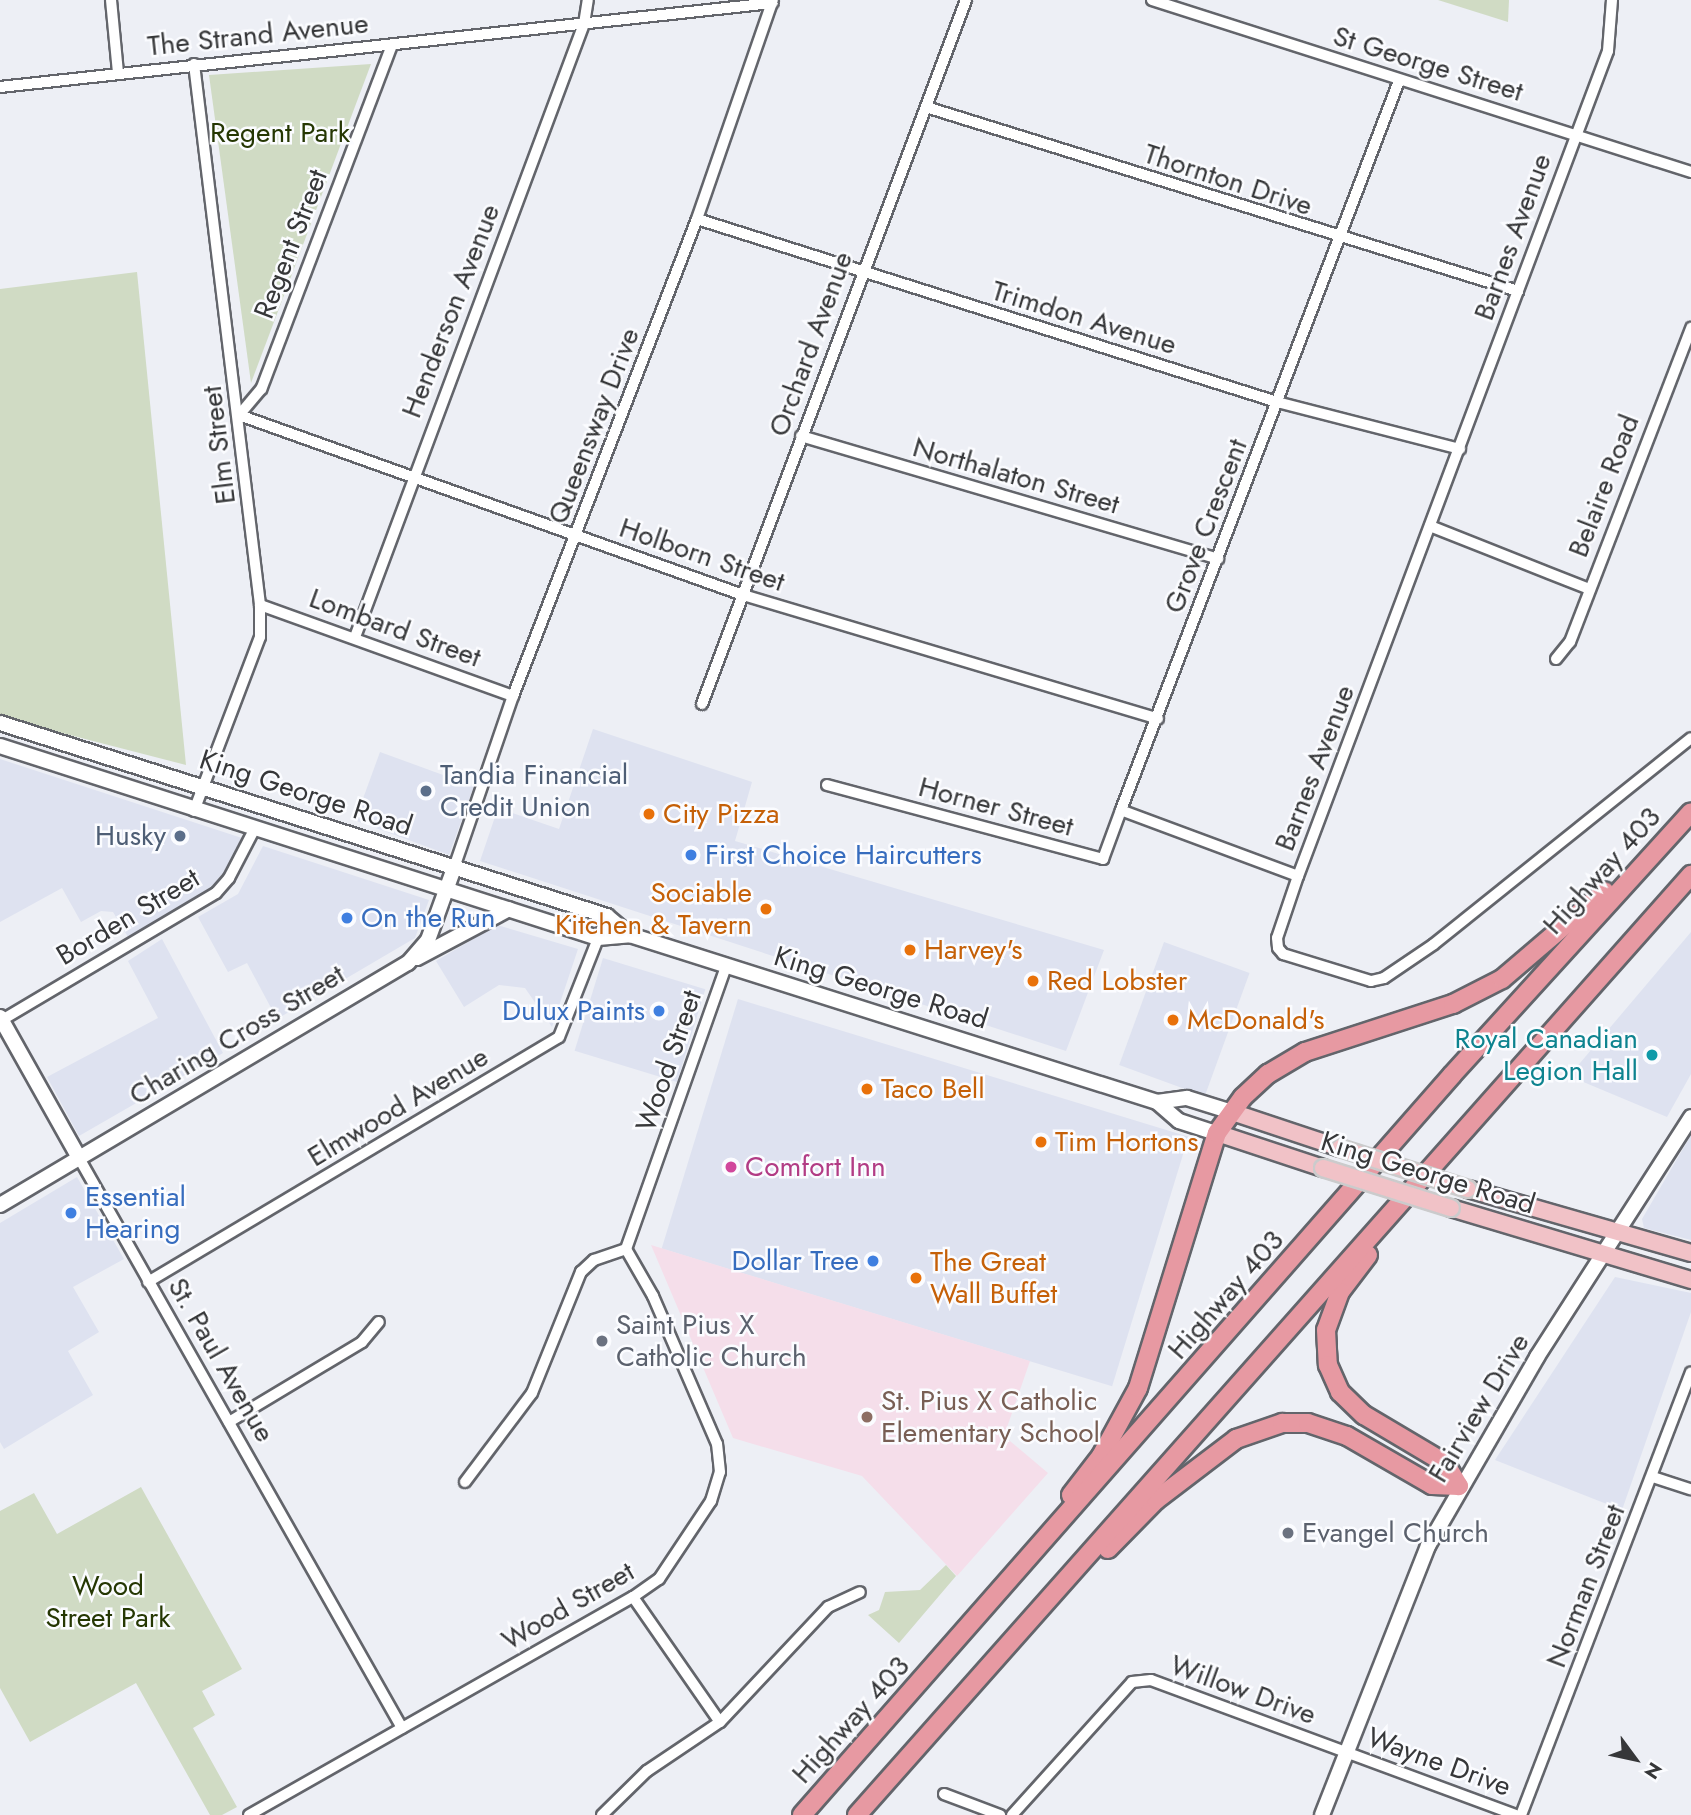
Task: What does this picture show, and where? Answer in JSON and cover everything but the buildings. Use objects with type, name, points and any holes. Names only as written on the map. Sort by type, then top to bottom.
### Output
[{"type":"highway","name":"Highway 403","points":[[802,1815],[1009,1583],[1452,1075],[1691,812]]},
{"type":"highway","points":[[1009,1583],[1101,1457],[1138,1388],[1217,1133],[1232,1112],[1268,1074],[1305,1052],[1453,1004],[1503,979],[1561,933],[1630,868],[1656,851]]},
{"type":"highway","points":[[857,1815],[1691,875]]},
{"type":"highway","points":[[1402,1201],[1385,1233],[1340,1292],[1326,1330],[1328,1365],[1340,1392],[1364,1415],[1445,1463],[1459,1486]]},
{"type":"highway","points":[[1005,1648],[1156,1500],[1236,1439],[1282,1423],[1308,1423],[1347,1436],[1432,1485],[1459,1486]]},
{"type":"main road","name":"King George Road","points":[[0,723],[607,916],[630,935],[1157,1102],[1178,1121],[1451,1208],[1691,1280]]},
{"type":"main road","name":"King George Road","points":[[0,746],[194,811],[598,939],[630,935]]},
{"type":"main road","name":"Charing Cross Street","points":[[0,1205],[408,963],[428,940],[454,868]]},
{"type":"main road","points":[[408,963],[509,909]]},
{"type":"main road","name":"St. Paul Avenue","points":[[1,1018],[79,1158]]},
{"type":"main road","name":"King George Road","points":[[1157,1102],[1187,1098],[1468,1189],[1691,1253]]},
{"type":"main road","name":"Fairview Drive","points":[[1322,1815],[1428,1546],[1459,1486],[1691,1117]]},
{"type":"street","points":[[111,0],[118,73]]},
{"type":"street","name":"Henderson Avenue","points":[[355,637],[412,478],[584,24],[588,0]]},
{"type":"street","name":"Orchard Avenue","points":[[702,704],[966,0]]},
{"type":"street","name":"St George Street","points":[[1152,0],[1399,81],[1576,133],[1691,172]]},
{"type":"street","name":"Barnes Avenue","points":[[1612,0],[1608,51],[1461,449],[1298,876],[1277,938],[1283,954],[1371,981],[1384,978],[1434,944],[1691,738]]},
{"type":"street","name":"The Strand Avenue","points":[[0,87],[772,2]]},
{"type":"street","name":"Queensway Drive","points":[[454,868],[513,696],[697,219],[772,2]]},
{"type":"street","name":"Regent Street","points":[[239,415],[261,389],[392,45]]},
{"type":"street","name":"Elm Street","points":[[194,64],[261,605],[260,637],[194,811]]},
{"type":"street","name":"Grove Crescent","points":[[1121,810],[1158,719],[1399,81]]},
{"type":"street","name":"Thornton Drive","points":[[926,107],[1339,239],[1518,291]]},
{"type":"street","name":"Trimdon Avenue","points":[[697,219],[1277,402],[1461,449]]},
{"type":"street","name":"Belaire Road","points":[[1556,659],[1570,642],[1588,589],[1691,328]]},
{"type":"street","name":"Holborn Street","points":[[239,415],[743,595],[1158,719]]},
{"type":"street","name":"Northalaton Street","points":[[801,436],[1219,559]]},
{"type":"street","points":[[1430,526],[1588,589]]},
{"type":"street","name":"Lombard Street","points":[[261,605],[513,696]]},
{"type":"street","name":"Horner Street","points":[[827,785],[1103,859],[1121,810]]},
{"type":"street","points":[[1121,810],[1298,876]]},
{"type":"street","name":"Borden Street","points":[[1,1018],[216,893],[229,878],[254,830]]},
{"type":"street","name":"Elmwood Avenue","points":[[148,1282],[559,1037],[607,916]]},
{"type":"street","name":"Wood Street","points":[[249,1815],[633,1597],[659,1579],[711,1501],[720,1472],[717,1444],[652,1294],[626,1249],[726,967]]},
{"type":"street","name":"St. Paul Avenue","points":[[79,1158],[402,1728]]},
{"type":"street","points":[[465,1482],[532,1393],[581,1272],[594,1260],[626,1249]]},
{"type":"street","points":[[229,1422],[362,1342],[379,1322]]},
{"type":"street","name":"Norman Street","points":[[1521,1815],[1653,1478],[1691,1373]]},
{"type":"street","points":[[1653,1478],[1691,1489]]},
{"type":"street","points":[[602,1815],[647,1771],[720,1722],[828,1607],[860,1592]]},
{"type":"street","points":[[633,1597],[720,1722]]},
{"type":"street","name":"Willow Drive","points":[[1012,1815],[1132,1682],[1152,1680],[1346,1752]]},
{"type":"street","name":"Wayne Drive","points":[[1346,1752],[1516,1815]]},
{"type":"street","points":[[944,1794],[1000,1815]]},
{"type":"shaded area","points":[[593,729],[752,782],[735,841],[1104,950],[1066,1051],[480,861],[498,808],[559,829]]},
{"type":"shaded area","points":[[380,752],[474,786],[449,855],[355,821]]},
{"type":"shaded area","points":[[0,759],[245,839],[224,880],[212,890],[128,937],[113,912],[101,911],[81,922],[62,888],[0,922]]},
{"type":"shaded area","points":[[263,846],[429,900],[415,938],[277,1019],[247,963],[228,972],[198,917],[238,894]]},
{"type":"shaded area","points":[[497,925],[578,949],[552,1027],[525,988],[499,985],[464,1007],[436,961]]},
{"type":"shaded area","points":[[1691,932],[1691,1074],[1667,1117],[1569,1076]]},
{"type":"shaded area","points":[[162,939],[223,1053],[79,1136],[47,1077],[158,1018],[128,961]]},
{"type":"shaded area","points":[[1164,942],[1250,973],[1205,1096],[1119,1065]]},
{"type":"shaded area","points":[[603,958],[705,989],[677,1082],[575,1051]]},
{"type":"shaded area","points":[[738,999],[1188,1137],[1112,1386],[662,1249]]},
{"type":"shaded area","points":[[1691,1135],[1691,1240],[1644,1228],[1642,1219]]},
{"type":"shaded area","points":[[77,1177],[124,1259],[73,1287],[99,1332],[68,1351],[93,1395],[4,1449],[0,1442],[0,1223]]},
{"type":"shaded area","name":"St. Pius X Catholic Elementary School","points":[[651,1245],[1030,1361],[1004,1436],[1048,1473],[957,1576],[862,1476],[733,1438]]},
{"type":"shaded area","points":[[1615,1277],[1691,1293],[1691,1312],[1622,1510],[1495,1460]]},
{"type":"green space","points":[[1438,0],[1509,0],[1508,22]]},
{"type":"green space","name":"Regent Park","points":[[371,64],[251,383],[209,75]]},
{"type":"green space","points":[[137,272],[186,765],[0,717],[0,289]]},
{"type":"green space","name":"Wood Street Park","points":[[141,1487],[242,1669],[202,1691],[215,1715],[193,1728],[237,1807],[222,1815],[210,1815],[136,1683],[30,1742],[0,1688],[0,1511],[34,1493],[57,1534]]},
{"type":"green space","points":[[946,1565],[956,1576],[899,1643],[868,1615],[879,1610],[885,1592],[920,1590]]},
{"type":"place","name":"Tandia Financial Credit Union","points":[[426,791]]},
{"type":"place","name":"City Pizza","points":[[649,814]]},
{"type":"place","name":"Husky","points":[[180,836]]},
{"type":"place","name":"First Choice Haircutters","points":[[691,855]]},
{"type":"place","name":"Sociable Kitchen & Tavern","points":[[766,909]]},
{"type":"place","name":"On the Run","points":[[347,918]]},
{"type":"place","name":"Harvey's","points":[[910,950]]},
{"type":"place","name":"Red Lobster","points":[[1033,981]]},
{"type":"place","name":"Dulux Paints","points":[[659,1011]]},
{"type":"place","name":"McDonald's","points":[[1173,1020]]},
{"type":"place","name":"Royal Canadian Legion Hall","points":[[1652,1055]]},
{"type":"place","name":"Taco Bell","points":[[867,1089]]},
{"type":"place","name":"Tim Hortons","points":[[1041,1142]]},
{"type":"place","name":"Comfort Inn","points":[[731,1167]]},
{"type":"place","name":"Essential Hearing","points":[[71,1213]]},
{"type":"place","name":"Dollar Tree","points":[[873,1261]]},
{"type":"place","name":"The Great Wall Buffet","points":[[916,1278]]},
{"type":"place","name":"Saint Pius X Catholic Church","points":[[602,1341]]},
{"type":"place","name":"St. Pius X Catholic Elementary School","points":[[867,1417]]},
{"type":"place","name":"Evangel Church","points":[[1288,1533]]}]
